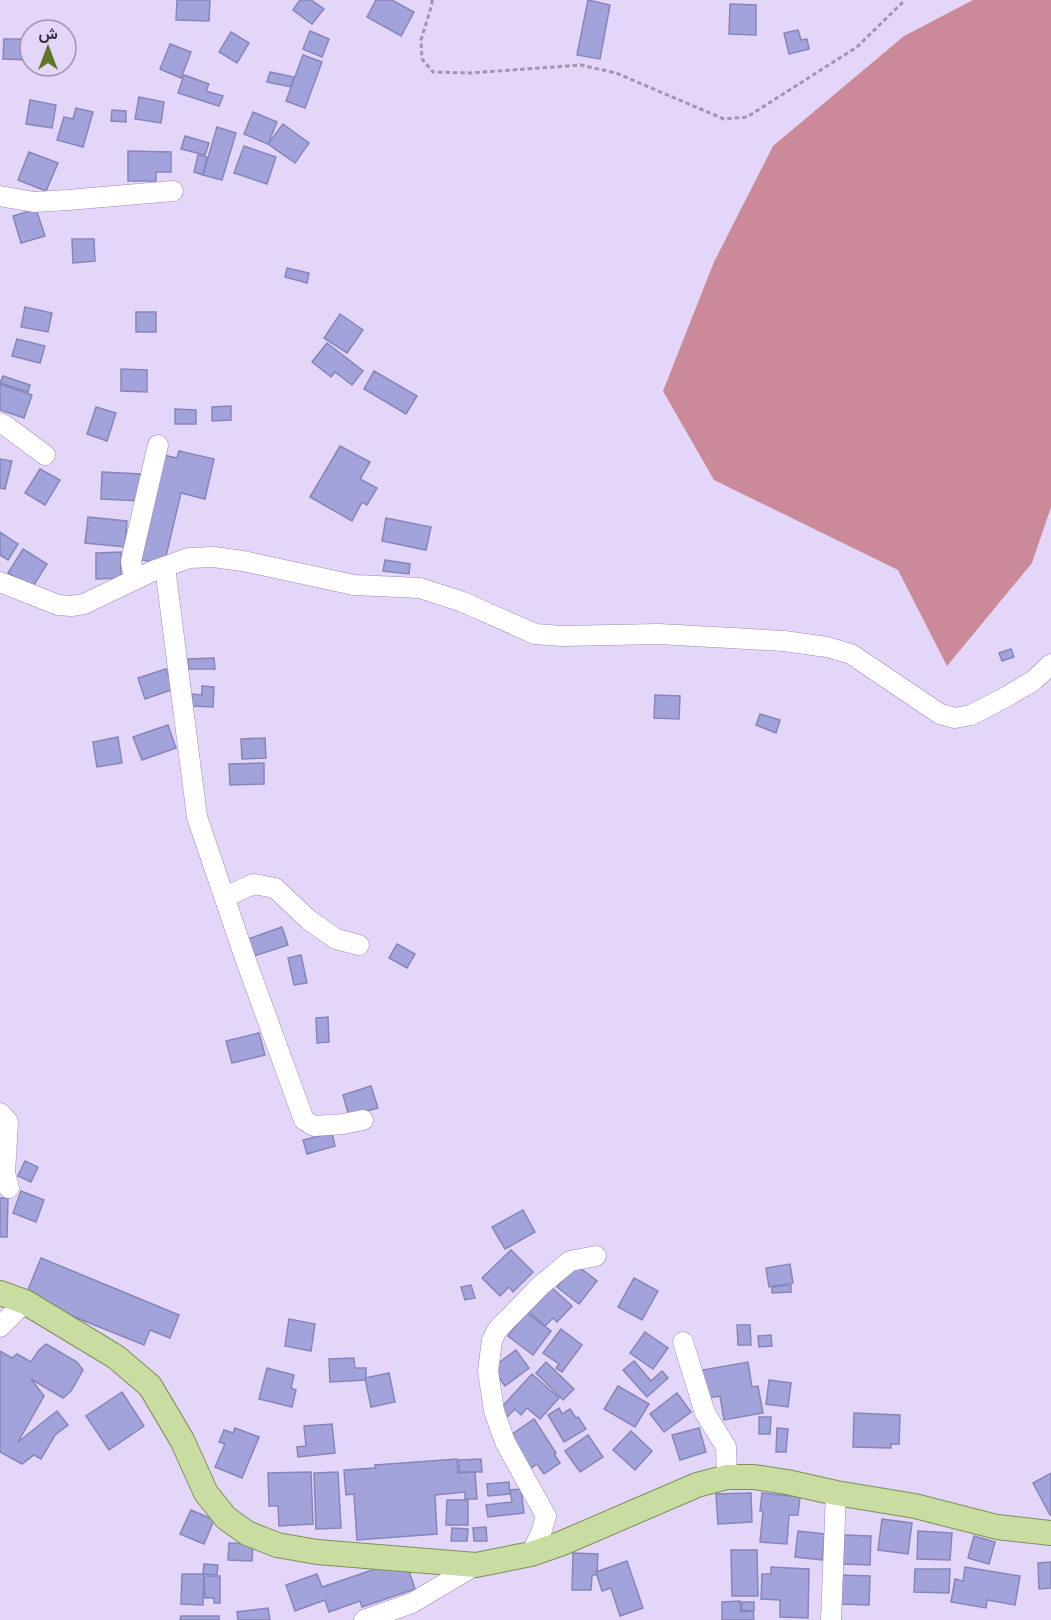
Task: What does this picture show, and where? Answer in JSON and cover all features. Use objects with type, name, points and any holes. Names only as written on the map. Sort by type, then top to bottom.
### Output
[{"type":"main road","points":[[0,1293],[25,1302],[116,1357],[150,1386],[182,1440],[206,1493],[226,1518],[247,1533],[277,1545],[317,1552],[476,1565],[531,1554],[560,1544],[697,1485],[727,1477],[787,1482],[915,1506],[997,1527],[1051,1533]]},
{"type":"street","points":[[0,196],[34,202],[173,191]]},
{"type":"street","points":[[0,423],[45,455]]},
{"type":"street","points":[[136,579],[131,561],[158,445]]},
{"type":"street","points":[[0,582],[58,605],[71,606],[84,604],[136,579],[189,558],[213,557],[243,561],[354,585],[420,588],[463,602],[535,634],[562,636],[659,634],[784,641],[827,647],[851,654],[940,714],[955,718],[971,714],[1004,698],[1034,681],[1051,664]]},
{"type":"street","points":[[165,567],[197,817],[304,1120],[314,1126],[363,1120]]},
{"type":"street","points":[[225,897],[254,884],[275,888],[309,920],[336,939],[359,945]]},
{"type":"street","points":[[0,1113],[8,1122],[5,1173],[9,1188]]},
{"type":"street","points":[[531,1554],[546,1516],[505,1442],[494,1411],[488,1371],[492,1340],[498,1329],[570,1261],[596,1256]]},
{"type":"street","points":[[0,1327],[25,1302]]},
{"type":"street","points":[[683,1342],[705,1413],[726,1447],[727,1477]]},
{"type":"street","points":[[831,1620],[836,1493]]},
{"type":"street","points":[[364,1620],[412,1604],[476,1565]]},
{"type":"path","points":[[432,0],[421,40],[423,59],[433,72],[470,73],[581,65],[616,73],[724,119],[747,117],[857,47],[905,0]]},
{"type":"shaded area","points":[[973,0],[1051,0],[1051,507],[1032,563],[947,666],[898,570],[714,480],[663,391],[714,262],[773,146],[904,36]]},
{"type":"building","points":[[177,0],[210,0],[209,21],[176,20]]},
{"type":"building","points":[[300,0],[311,0],[324,9],[312,24],[293,10]]},
{"type":"building","points":[[376,0],[392,0],[414,12],[401,36],[367,17]]},
{"type":"building","points":[[588,0],[610,5],[600,59],[577,55]]},
{"type":"building","points":[[730,4],[756,5],[756,35],[729,34]]},
{"type":"building","points":[[798,30],[801,40],[807,39],[809,49],[789,54],[784,33]]},
{"type":"building","points":[[310,31],[329,39],[322,57],[303,49]]},
{"type":"building","points":[[231,32],[249,43],[237,63],[219,52]]},
{"type":"building","points":[[4,39],[18,39],[18,60],[3,59]]},
{"type":"building","points":[[170,44],[191,52],[181,78],[160,69]]},
{"type":"building","points":[[303,55],[322,62],[305,108],[286,101]]},
{"type":"building","points":[[270,72],[294,77],[291,87],[267,82]]},
{"type":"building","points":[[184,75],[209,84],[206,91],[223,96],[219,106],[178,93]]},
{"type":"building","points":[[139,97],[164,102],[161,123],[135,119]]},
{"type":"building","points":[[30,100],[56,105],[52,128],[26,124]]},
{"type":"building","points":[[76,108],[93,112],[83,147],[57,140],[64,117],[73,119]]},
{"type":"building","points":[[112,110],[126,111],[126,122],[111,121]]},
{"type":"building","points":[[253,112],[277,122],[268,144],[244,134]]},
{"type":"building","points":[[283,124],[309,143],[295,163],[268,144]]},
{"type":"building","points":[[217,127],[236,133],[222,180],[203,175]]},
{"type":"building","points":[[185,136],[209,143],[205,155],[181,149]]},
{"type":"building","points":[[244,146],[276,157],[267,184],[234,173]]},
{"type":"building","points":[[128,151],[171,152],[171,172],[156,172],[156,181],[128,181]]},
{"type":"building","points":[[29,152],[58,163],[46,191],[18,180]]},
{"type":"building","points":[[198,155],[207,157],[203,175],[194,172]]},
{"type":"building","points":[[36,209],[45,236],[21,243],[13,216]]},
{"type":"building","points":[[72,239],[94,239],[95,261],[73,263]]},
{"type":"building","points":[[287,268],[309,273],[307,283],[285,277]]},
{"type":"building","points":[[25,307],[52,313],[48,332],[21,327]]},
{"type":"building","points":[[136,312],[156,312],[156,332],[136,332]]},
{"type":"building","points":[[340,314],[363,330],[347,353],[324,338]]},
{"type":"building","points":[[17,339],[45,346],[40,363],[12,356]]},
{"type":"building","points":[[327,343],[363,371],[352,385],[335,372],[331,377],[312,362]]},
{"type":"building","points":[[121,369],[147,370],[147,392],[121,391]]},
{"type":"building","points":[[374,371],[417,396],[406,414],[364,389]]},
{"type":"building","points":[[3,376],[30,385],[28,392],[0,383]]},
{"type":"building","points":[[0,384],[32,395],[24,418],[0,410]]},
{"type":"building","points":[[231,406],[231,420],[212,421],[212,407]]},
{"type":"building","points":[[96,407],[116,413],[107,441],[87,434]]},
{"type":"building","points":[[175,409],[196,410],[196,424],[175,424]]},
{"type":"building","points":[[340,446],[370,462],[360,479],[377,488],[367,505],[362,502],[352,521],[310,497]]},
{"type":"building","points":[[179,451],[214,459],[205,499],[181,493],[166,556],[151,562],[139,559],[163,455],[177,458]]},
{"type":"building","points":[[0,459],[12,461],[5,489],[0,488]]},
{"type":"building","points":[[40,469],[60,480],[45,505],[25,493]]},
{"type":"building","points":[[102,472],[141,474],[140,501],[101,499]]},
{"type":"building","points":[[88,517],[127,521],[125,547],[85,543]]},
{"type":"building","points":[[386,518],[431,527],[426,550],[382,541]]},
{"type":"building","points":[[0,532],[18,544],[8,560],[0,555]]},
{"type":"building","points":[[23,549],[47,564],[32,588],[8,573]]},
{"type":"building","points":[[121,552],[121,578],[96,579],[96,553]]},
{"type":"building","points":[[385,560],[410,564],[409,574],[383,571]]},
{"type":"building","points":[[1011,649],[1014,657],[1002,661],[999,653]]},
{"type":"building","points":[[214,658],[215,669],[188,669],[188,659]]},
{"type":"building","points":[[166,669],[174,689],[145,699],[138,678]]},
{"type":"building","points":[[202,686],[214,687],[213,707],[191,706],[192,694],[202,695]]},
{"type":"building","points":[[655,695],[680,696],[679,719],[654,718]]},
{"type":"building","points":[[760,714],[780,720],[776,733],[756,725]]},
{"type":"building","points":[[168,725],[176,748],[142,760],[133,737]]},
{"type":"building","points":[[118,737],[122,763],[97,767],[93,742]]},
{"type":"building","points":[[265,738],[266,758],[242,759],[241,739]]},
{"type":"building","points":[[264,763],[264,784],[230,785],[229,764]]},
{"type":"building","points":[[282,927],[288,945],[254,956],[248,939]]},
{"type":"building","points":[[397,944],[415,954],[407,968],[389,958]]},
{"type":"building","points":[[301,955],[307,983],[294,985],[288,958]]},
{"type":"building","points":[[328,1017],[329,1042],[317,1043],[316,1018]]},
{"type":"building","points":[[259,1033],[265,1055],[232,1063],[226,1041]]},
{"type":"building","points":[[371,1086],[378,1108],[349,1116],[343,1095]]},
{"type":"building","points":[[332,1133],[335,1146],[307,1154],[303,1140]]},
{"type":"building","points":[[25,1161],[38,1167],[31,1182],[18,1176]]},
{"type":"building","points":[[21,1191],[44,1200],[36,1222],[13,1213]]},
{"type":"building","points":[[0,1198],[8,1198],[7,1237],[0,1237]]},
{"type":"building","points":[[523,1210],[535,1232],[505,1249],[492,1227]]},
{"type":"building","points":[[511,1250],[533,1272],[513,1292],[509,1287],[500,1296],[482,1278]]},
{"type":"building","points":[[41,1258],[179,1315],[170,1338],[150,1330],[144,1345],[25,1297]]},
{"type":"building","points":[[575,1264],[597,1281],[579,1304],[557,1287]]},
{"type":"building","points":[[790,1264],[793,1283],[769,1287],[766,1268]]},
{"type":"building","points":[[634,1278],[658,1291],[642,1320],[618,1307]]},
{"type":"building","points":[[471,1285],[475,1298],[465,1300],[461,1287]]},
{"type":"building","points":[[791,1285],[791,1292],[772,1293],[772,1287]]},
{"type":"building","points":[[550,1286],[572,1306],[557,1322],[553,1318],[545,1326],[528,1311]]},
{"type":"building","points":[[526,1312],[551,1331],[533,1355],[508,1336]]},
{"type":"building","points":[[289,1319],[315,1324],[311,1351],[285,1346]]},
{"type":"building","points":[[737,1325],[750,1325],[751,1345],[738,1345]]},
{"type":"building","points":[[561,1329],[582,1345],[562,1372],[556,1368],[559,1364],[543,1353]]},
{"type":"building","points":[[645,1332],[668,1348],[653,1369],[630,1353]]},
{"type":"building","points":[[771,1335],[772,1346],[759,1347],[758,1336]]},
{"type":"building","points":[[46,1344],[77,1362],[83,1370],[71,1391],[63,1398],[31,1379],[44,1396],[18,1442],[57,1411],[68,1425],[55,1435],[41,1459],[34,1455],[22,1464],[0,1452],[0,1351],[12,1358],[17,1354],[31,1362]]},
{"type":"building","points":[[516,1350],[529,1368],[505,1386],[492,1368]]},
{"type":"building","points":[[354,1358],[355,1368],[366,1368],[366,1380],[330,1382],[329,1359]]},
{"type":"building","points":[[634,1361],[651,1381],[662,1371],[668,1378],[647,1397],[623,1370]]},
{"type":"building","points":[[546,1362],[574,1389],[563,1400],[536,1373]]},
{"type":"building","points":[[748,1362],[752,1387],[758,1386],[763,1413],[724,1420],[720,1396],[703,1399],[697,1371]]},
{"type":"building","points":[[267,1368],[294,1375],[291,1388],[296,1390],[292,1407],[259,1399]]},
{"type":"building","points":[[389,1373],[395,1402],[371,1407],[365,1378]]},
{"type":"building","points":[[532,1374],[559,1398],[540,1419],[527,1408],[521,1415],[515,1409],[507,1417],[499,1410]]},
{"type":"building","points":[[769,1380],[791,1383],[788,1407],[766,1404]]},
{"type":"building","points":[[618,1386],[649,1404],[635,1427],[604,1409]]},
{"type":"building","points":[[122,1392],[144,1426],[109,1450],[86,1416]]},
{"type":"building","points":[[677,1393],[691,1412],[664,1432],[650,1414]]},
{"type":"building","points":[[559,1408],[562,1414],[570,1409],[586,1429],[564,1442],[548,1415]]},
{"type":"building","points":[[854,1413],[900,1415],[899,1444],[891,1444],[891,1448],[853,1447]]},
{"type":"building","points":[[759,1417],[771,1417],[770,1434],[759,1434]]},
{"type":"building","points":[[534,1419],[560,1463],[544,1474],[537,1464],[527,1471],[505,1439]]},
{"type":"building","points":[[332,1424],[335,1453],[298,1457],[297,1447],[306,1446],[304,1426]]},
{"type":"building","points":[[235,1428],[259,1437],[242,1478],[215,1467],[225,1444],[219,1442],[224,1430],[233,1433]]},
{"type":"building","points":[[699,1428],[706,1452],[680,1460],[672,1435]]},
{"type":"building","points":[[777,1428],[788,1429],[786,1452],[776,1452]]},
{"type":"building","points":[[631,1431],[652,1451],[635,1470],[613,1450]]},
{"type":"building","points":[[588,1435],[603,1457],[580,1472],[565,1451]]},
{"type":"building","points":[[457,1459],[458,1473],[475,1472],[477,1499],[465,1499],[465,1492],[435,1495],[437,1534],[357,1540],[354,1494],[346,1495],[344,1470],[375,1468],[375,1465]]},
{"type":"building","points":[[481,1459],[482,1472],[459,1472],[459,1460]]},
{"type":"building","points":[[311,1472],[313,1524],[279,1526],[278,1506],[269,1506],[268,1473]]},
{"type":"building","points":[[338,1472],[341,1528],[316,1529],[314,1473]]},
{"type":"building","points":[[1051,1473],[1051,1514],[1050,1515],[1033,1483]]},
{"type":"building","points":[[509,1482],[510,1494],[488,1496],[487,1484]]},
{"type":"building","points":[[521,1489],[524,1513],[488,1517],[486,1505],[512,1502],[510,1490]]},
{"type":"building","points":[[751,1493],[752,1522],[718,1524],[716,1494]]},
{"type":"building","points":[[762,1493],[800,1497],[798,1515],[789,1515],[787,1544],[760,1542]]},
{"type":"building","points":[[447,1500],[468,1500],[468,1525],[446,1525]]},
{"type":"building","points":[[191,1510],[214,1520],[204,1544],[180,1534]]},
{"type":"building","points":[[882,1519],[912,1523],[908,1554],[878,1550]]},
{"type":"building","points":[[486,1527],[487,1541],[474,1541],[473,1528]]},
{"type":"building","points":[[452,1528],[468,1529],[467,1541],[451,1541]]},
{"type":"building","points":[[798,1531],[825,1534],[822,1560],[795,1557]]},
{"type":"building","points":[[918,1531],[952,1533],[950,1560],[917,1559]]},
{"type":"building","points":[[844,1535],[871,1536],[870,1565],[843,1564]]},
{"type":"building","points":[[974,1536],[995,1542],[989,1564],[968,1558]]},
{"type":"building","points":[[229,1543],[253,1544],[252,1561],[228,1560]]},
{"type":"building","points":[[731,1550],[757,1550],[758,1596],[732,1596]]},
{"type":"building","points":[[573,1553],[598,1554],[597,1575],[592,1575],[591,1590],[572,1590]]},
{"type":"building","points":[[405,1559],[415,1589],[362,1607],[360,1601],[329,1612],[325,1600],[295,1611],[286,1585],[317,1574],[322,1587]]},
{"type":"building","points":[[627,1561],[643,1608],[620,1616],[611,1588],[602,1591],[596,1572]]},
{"type":"building","points":[[1051,1562],[1051,1588],[1039,1589],[1038,1563]]},
{"type":"building","points":[[204,1564],[218,1565],[217,1575],[203,1574]]},
{"type":"building","points":[[771,1567],[809,1569],[808,1618],[780,1617],[780,1600],[761,1599],[762,1574],[771,1574]]},
{"type":"building","points":[[965,1567],[1020,1576],[1015,1605],[987,1600],[986,1608],[951,1602],[955,1579],[963,1581]]},
{"type":"building","points":[[915,1569],[950,1569],[949,1593],[914,1592]]},
{"type":"building","points":[[182,1574],[204,1574],[203,1605],[181,1604]]},
{"type":"building","points":[[839,1575],[870,1576],[869,1605],[839,1604]]},
{"type":"building","points":[[204,1576],[220,1576],[220,1603],[214,1603],[214,1598],[205,1598]]},
{"type":"building","points":[[740,1601],[741,1612],[753,1611],[754,1620],[722,1620],[722,1602]]},
{"type":"building","points":[[742,1602],[754,1602],[754,1611],[741,1610]]},
{"type":"building","points":[[268,1608],[270,1620],[238,1620],[237,1612]]},
{"type":"building","points":[[181,1616],[219,1616],[219,1620],[180,1620]]}]
